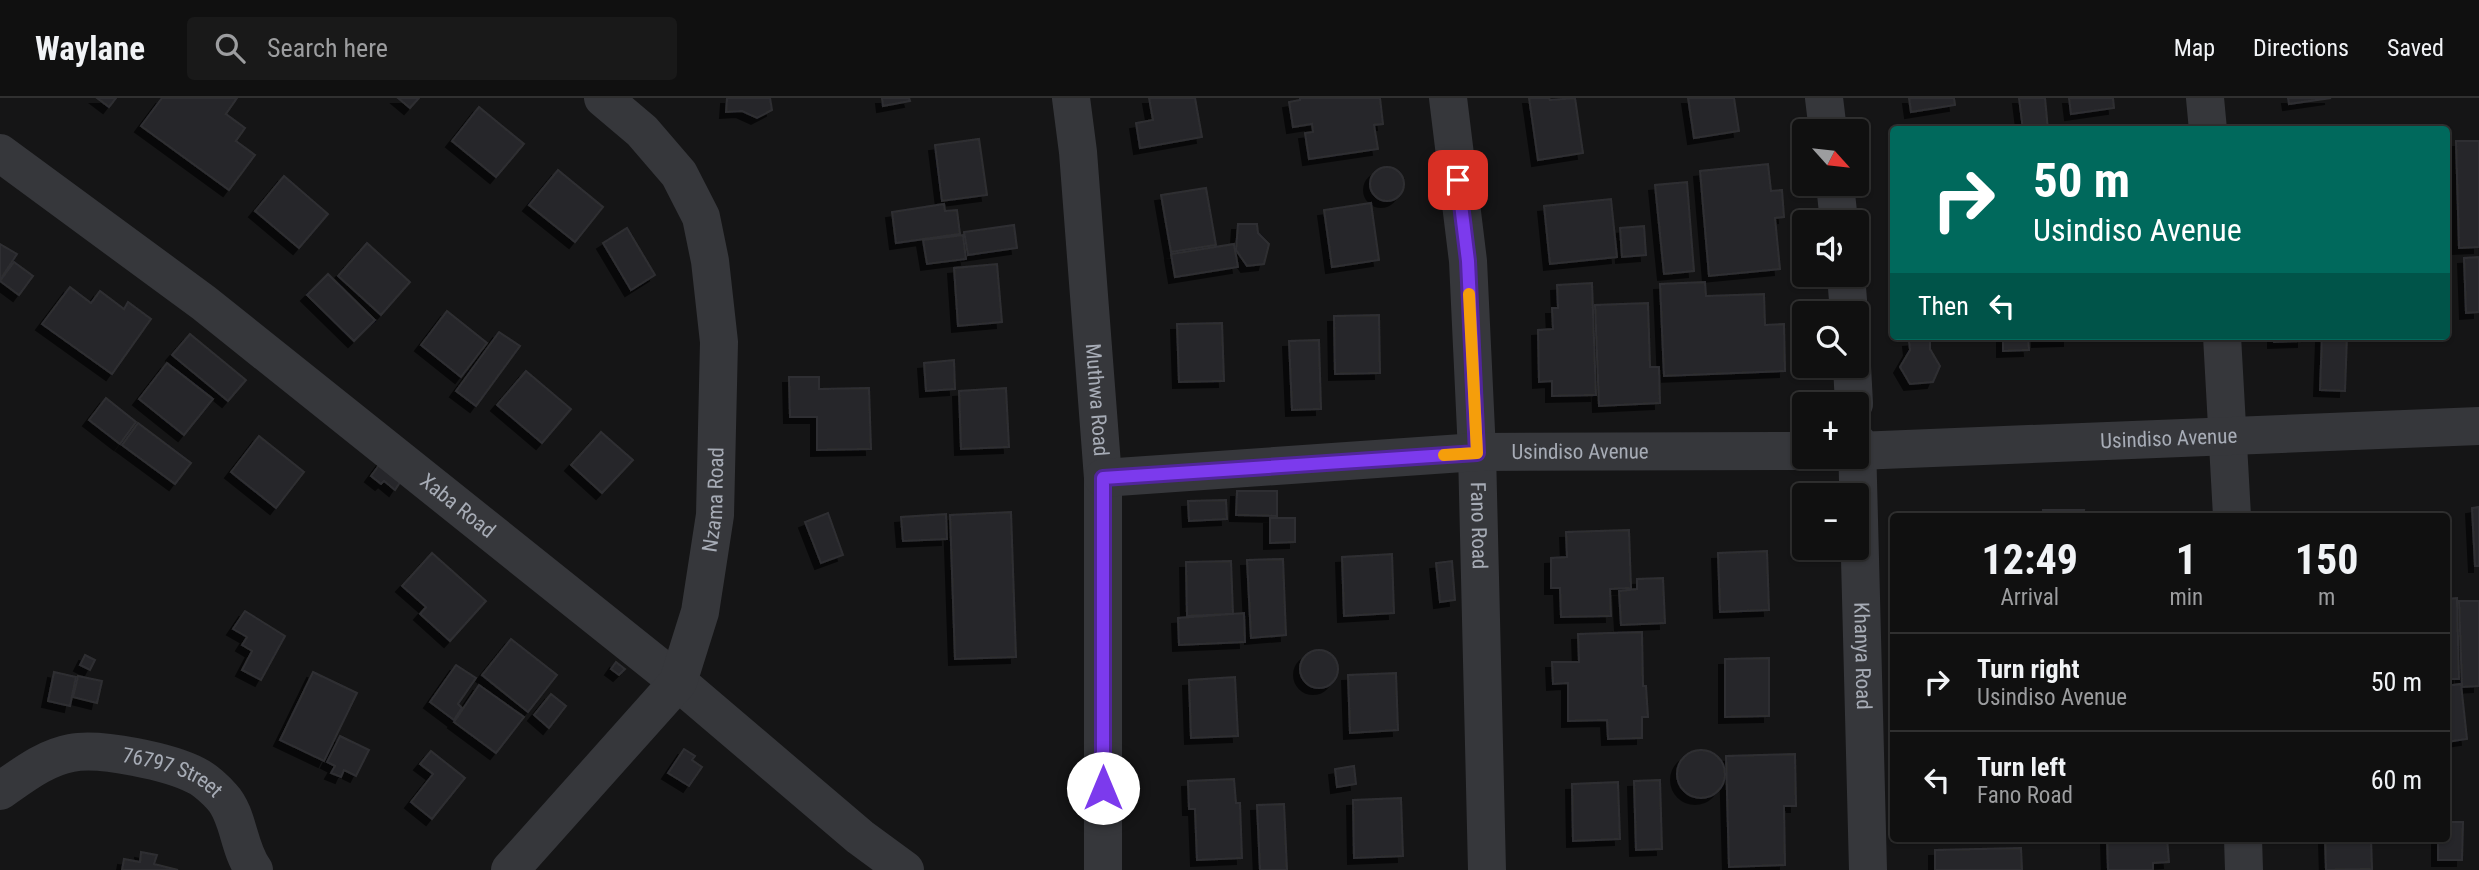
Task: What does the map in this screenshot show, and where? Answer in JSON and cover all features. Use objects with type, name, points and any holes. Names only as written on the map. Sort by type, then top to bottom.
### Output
[{"type":"street","name":"Nzama Road","points":[[510,870],[677,682],[700,612],[715,515],[719,342],[710,261],[701,217],[679,174],[642,131],[603,98]]},
{"type":"street","name":"Muthwa Road","points":[[1071,98],[1078,152],[1103,478],[1103,870]]},
{"type":"street","name":"Fano Road","points":[[1448,98],[1468,261],[1477,453],[1488,870]]},
{"type":"street","points":[[1824,98],[1827,119]]},
{"type":"street","points":[[2205,98],[2208,126]]},
{"type":"street","name":"Xaba Road","points":[[0,153],[204,303],[677,682],[860,837],[905,870]]},
{"type":"street","points":[[2222,340],[2232,513]]},
{"type":"street","name":"Usindiso Avenue","points":[[1869,451],[2479,426]]},
{"type":"street","name":"Usindiso Avenue","points":[[1103,478],[1477,453],[1792,451]]},
{"type":"street","name":"Khanya Road","points":[[1857,469],[1868,870]]},
{"type":"street","name":"76797 Street","points":[[0,791],[38,765],[70,753],[102,751],[156,762],[198,776],[224,798],[245,855],[254,870]]},
{"type":"street","points":[[2243,842],[2245,870]]},
{"type":"building","points":[[97,98],[116,98],[109,107]]},
{"type":"building","points":[[162,98],[237,98],[226,114],[245,128],[236,141],[255,155],[229,190],[141,126]]},
{"type":"building","points":[[398,98],[419,98],[410,108]]},
{"type":"building","points":[[727,98],[770,98],[772,110],[757,118],[742,111],[726,112]]},
{"type":"building","points":[[882,98],[909,98],[910,101],[883,106]]},
{"type":"building","points":[[1149,98],[1195,98],[1202,137],[1140,148],[1136,123],[1153,120]]},
{"type":"building","points":[[1300,98],[1380,98],[1383,124],[1374,125],[1378,149],[1309,159],[1305,133],[1313,132],[1312,124],[1293,127],[1289,102]]},
{"type":"building","points":[[1529,98],[1575,98],[1583,153],[1538,160]]},
{"type":"building","points":[[1688,98],[1734,98],[1739,131],[1694,138]]},
{"type":"building","points":[[1909,98],[1954,98],[1955,105],[1911,112]]},
{"type":"building","points":[[2019,98],[2045,98],[2048,126],[2022,126]]},
{"type":"building","points":[[2069,98],[2113,98],[2114,108],[2071,114]]},
{"type":"building","points":[[2288,98],[2331,98],[2289,104]]},
{"type":"building","points":[[479,107],[524,144],[496,177],[452,141]]},
{"type":"building","points":[[979,139],[987,195],[942,201],[935,145]]},
{"type":"building","points":[[2456,141],[2479,141],[2479,247],[2459,248]]},
{"type":"building","points":[[1768,164],[1771,191],[1782,190],[1784,217],[1775,218],[1780,269],[1709,276],[1700,171]]},
{"type":"building","points":[[1387,167],[1399,172],[1404,184],[1399,196],[1387,201],[1375,196],[1370,184],[1375,172]]},
{"type":"building","points":[[558,170],[603,207],[575,242],[529,205]]},
{"type":"building","points":[[284,176],[328,214],[299,248],[255,211]]},
{"type":"building","points":[[1687,182],[1694,271],[1664,274],[1655,185]]},
{"type":"building","points":[[1206,188],[1216,245],[1171,252],[1161,195]]},
{"type":"building","points":[[1611,199],[1617,257],[1550,264],[1544,206]]},
{"type":"building","points":[[1371,203],[1379,260],[1332,267],[1324,210]]},
{"type":"building","points":[[944,204],[945,211],[957,210],[960,234],[896,243],[892,212]]},
{"type":"building","points":[[1238,224],[1257,224],[1258,233],[1269,244],[1264,264],[1247,266],[1236,250]]},
{"type":"building","points":[[1014,225],[1017,248],[968,255],[964,232]]},
{"type":"building","points":[[1644,226],[1646,255],[1622,257],[1620,228]]},
{"type":"building","points":[[627,228],[655,275],[631,290],[603,243]]},
{"type":"building","points":[[963,235],[966,259],[927,264],[923,240]]},
{"type":"building","points":[[367,243],[410,282],[381,315],[338,276]]},
{"type":"building","points":[[0,244],[17,254],[0,280]]},
{"type":"building","points":[[1234,244],[1238,267],[1175,277],[1171,254]]},
{"type":"building","points":[[2479,257],[2479,312],[2466,313],[2464,258]]},
{"type":"building","points":[[14,262],[33,276],[19,295],[0,281]]},
{"type":"building","points":[[997,264],[1002,322],[958,326],[954,268]]},
{"type":"building","points":[[328,274],[375,320],[354,341],[307,295]]},
{"type":"building","points":[[1705,282],[1706,296],[1764,294],[1765,325],[1784,324],[1785,371],[1664,376],[1660,284]]},
{"type":"building","points":[[1592,283],[1596,395],[1552,396],[1552,381],[1539,382],[1538,330],[1553,329],[1552,308],[1558,308],[1557,285]]},
{"type":"building","points":[[70,287],[91,303],[100,291],[124,309],[128,302],[151,319],[112,374],[42,324]]},
{"type":"building","points":[[1648,303],[1650,367],[1659,367],[1660,403],[1599,406],[1595,305]]},
{"type":"building","points":[[447,311],[487,343],[461,377],[421,345]]},
{"type":"building","points":[[1379,315],[1380,373],[1335,374],[1334,316]]},
{"type":"building","points":[[1222,323],[1224,381],[1179,382],[1177,324]]},
{"type":"building","points":[[499,332],[520,346],[476,406],[456,391]]},
{"type":"building","points":[[190,334],[246,380],[228,401],[172,355]]},
{"type":"building","points":[[1319,340],[1321,409],[1292,410],[1289,341]]},
{"type":"building","points":[[1930,340],[1930,349],[1940,366],[1933,382],[1910,384],[1900,367],[1910,350],[1909,341]]},
{"type":"building","points":[[2003,340],[2028,340],[2029,350],[2003,351]]},
{"type":"building","points":[[2274,340],[2303,340],[2303,341]]},
{"type":"building","points":[[2322,340],[2347,340],[2345,391],[2320,390]]},
{"type":"building","points":[[954,360],[955,389],[926,391],[924,363]]},
{"type":"building","points":[[167,363],[213,399],[184,435],[139,399]]},
{"type":"building","points":[[526,371],[571,409],[542,443],[497,405]]},
{"type":"building","points":[[789,377],[819,377],[819,389],[869,388],[871,449],[817,450],[817,417],[790,417]]},
{"type":"building","points":[[1006,388],[1009,447],[961,449],[959,391]]},
{"type":"building","points":[[106,398],[136,422],[120,444],[89,420]]},
{"type":"building","points":[[138,423],[191,463],[175,484],[122,445]]},
{"type":"building","points":[[601,432],[633,460],[602,493],[571,465]]},
{"type":"building","points":[[259,436],[304,472],[276,508],[231,472]]},
{"type":"building","points":[[385,457],[406,473],[395,490],[384,481],[381,484],[371,476]]},
{"type":"building","points":[[1237,491],[1277,491],[1277,516],[1236,515]]},
{"type":"building","points":[[1226,500],[1227,519],[1189,521],[1188,501]]},
{"type":"building","points":[[2479,507],[2479,566],[2475,566],[2472,508]]},
{"type":"building","points":[[2043,510],[2084,510],[2084,513],[2043,513]]},
{"type":"building","points":[[1011,512],[1016,657],[955,659],[950,515]]},
{"type":"building","points":[[828,513],[843,555],[821,563],[805,522]]},
{"type":"building","points":[[946,514],[947,539],[903,541],[901,517]]},
{"type":"building","points":[[1270,518],[1295,518],[1295,542],[1270,543]]},
{"type":"building","points":[[1629,530],[1631,588],[1610,589],[1611,616],[1561,617],[1560,588],[1551,588],[1551,558],[1567,557],[1566,532]]},
{"type":"building","points":[[1767,551],[1769,610],[1720,612],[1718,553]]},
{"type":"building","points":[[432,553],[486,601],[450,641],[420,614],[426,607],[402,586]]},
{"type":"building","points":[[1392,554],[1394,613],[1344,616],[1342,557]]},
{"type":"building","points":[[1283,559],[1286,635],[1251,638],[1247,560]]},
{"type":"building","points":[[1231,561],[1233,614],[1187,616],[1186,562]]},
{"type":"building","points":[[1452,561],[1455,600],[1440,602],[1436,563]]},
{"type":"building","points":[[1663,578],[1665,623],[1621,625],[1619,591],[1637,589],[1637,579]]},
{"type":"building","points":[[2457,598],[2459,679],[2450,679],[2450,599]]},
{"type":"building","points":[[2459,601],[2479,601],[2479,686],[2462,687]]},
{"type":"building","points":[[245,611],[285,636],[261,680],[242,670],[252,651],[242,645],[247,637],[233,629]]},
{"type":"building","points":[[1244,613],[1245,642],[1179,645],[1178,618]]},
{"type":"building","points":[[1642,632],[1643,686],[1646,686],[1648,717],[1642,717],[1642,738],[1608,739],[1607,720],[1568,721],[1568,683],[1553,684],[1552,662],[1579,662],[1578,634]]},
{"type":"building","points":[[511,639],[557,675],[528,712],[482,675]]},
{"type":"building","points":[[1319,650],[1332,656],[1338,669],[1332,682],[1319,688],[1306,682],[1300,669],[1306,656]]},
{"type":"building","points":[[85,655],[95,660],[90,670],[80,665]]},
{"type":"building","points":[[1769,658],[1769,716],[1725,717],[1725,659]]},
{"type":"building","points":[[616,662],[625,669],[619,675],[611,669]]},
{"type":"building","points":[[456,665],[476,678],[458,704],[462,708],[454,720],[430,702]]},
{"type":"building","points":[[54,672],[76,677],[70,706],[48,701]]},
{"type":"building","points":[[313,672],[357,693],[324,761],[280,740]]},
{"type":"building","points":[[1396,673],[1398,730],[1350,733],[1348,675]]},
{"type":"building","points":[[78,676],[102,681],[97,703],[73,697]]},
{"type":"building","points":[[1235,677],[1238,736],[1191,738],[1189,680]]},
{"type":"building","points":[[2461,684],[2467,739],[2450,741],[2450,685]]},
{"type":"building","points":[[479,685],[524,717],[496,753],[454,722]]},
{"type":"building","points":[[551,694],[566,706],[549,728],[534,715]]},
{"type":"building","points":[[340,736],[369,750],[356,776],[344,770],[341,777],[331,773],[335,766],[327,762]]},
{"type":"building","points":[[684,749],[695,756],[692,760],[702,767],[689,786],[668,773]]},
{"type":"building","points":[[1701,750],[1718,757],[1725,774],[1718,791],[1701,798],[1684,791],[1677,774],[1684,757]]},
{"type":"building","points":[[431,751],[465,778],[432,819],[411,802],[433,774],[420,764]]},
{"type":"building","points":[[1795,754],[1796,806],[1784,806],[1785,865],[1729,867],[1726,756]]},
{"type":"building","points":[[1354,766],[1356,784],[1337,787],[1335,769]]},
{"type":"building","points":[[1234,779],[1236,803],[1240,803],[1242,858],[1197,860],[1195,809],[1189,809],[1188,781]]},
{"type":"building","points":[[1660,780],[1662,849],[1636,850],[1634,781]]},
{"type":"building","points":[[1618,782],[1620,839],[1573,841],[1572,784]]},
{"type":"building","points":[[1401,798],[1403,856],[1354,858],[1353,800]]},
{"type":"building","points":[[1284,804],[1287,870],[1260,870],[1257,805]]},
{"type":"building","points":[[2450,822],[2463,822],[2462,860],[2438,860],[2438,842],[2450,842]]},
{"type":"building","points":[[2107,842],[2167,842],[2169,862],[2153,863],[2153,870],[2108,870]]},
{"type":"building","points":[[2325,842],[2371,842],[2372,869],[2326,870]]},
{"type":"building","points":[[2021,848],[2022,870],[1935,870],[1935,850]]},
{"type":"building","points":[[141,852],[157,855],[154,864],[178,870],[122,870],[124,859],[140,862]]},
{"type":"slow traffic","points":[[1444,455],[1477,453],[1469,294]]},
{"type":"route","points":[[1103,788],[1103,478],[1477,453],[1468,261],[1458,180]]}]
